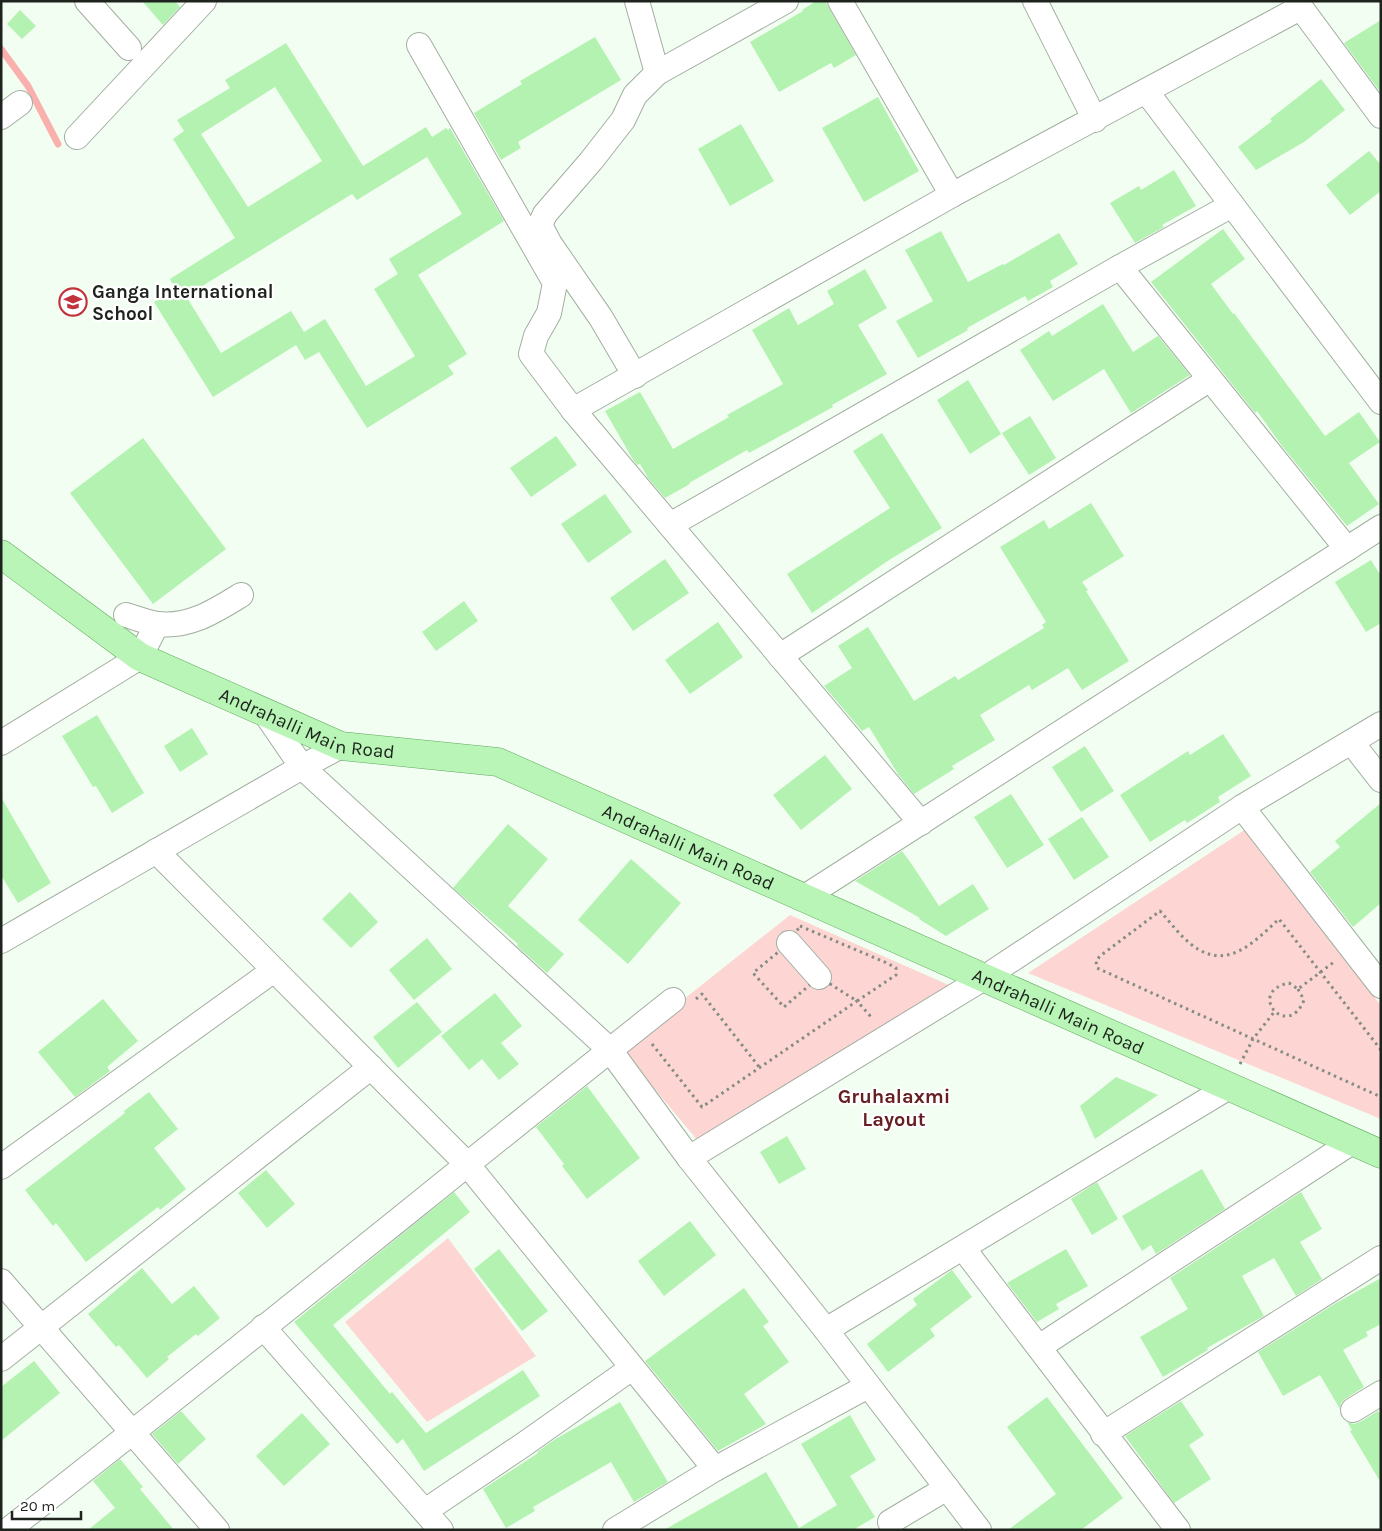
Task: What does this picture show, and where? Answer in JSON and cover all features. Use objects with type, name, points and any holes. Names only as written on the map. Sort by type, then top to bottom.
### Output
[{"type":"main road","name":"Andrahalli Main Road","points":[[1,554],[140,657],[265,713],[341,746],[498,762],[1381,1154]]},
{"type":"street","points":[[87,1],[129,48]]},
{"type":"street","points":[[77,137],[204,1]]},
{"type":"street","points":[[637,1],[657,73]]},
{"type":"street","points":[[634,376],[602,318],[550,244],[540,225],[545,214],[624,120],[635,95],[657,73],[786,1]]},
{"type":"street","points":[[840,1],[952,196]]},
{"type":"street","points":[[1035,1],[1095,120]]},
{"type":"street","points":[[573,410],[952,196],[1095,120],[1298,5],[1381,116]]},
{"type":"street","points":[[420,44],[555,283],[549,313],[536,336],[531,354],[573,410],[921,823]]},
{"type":"street","points":[[1146,91],[1381,402]]},
{"type":"street","points":[[1,117],[20,103]]},
{"type":"street","points":[[670,525],[1120,267],[1232,205]]},
{"type":"street","points":[[1120,267],[1347,549]]},
{"type":"street","points":[[780,656],[1210,379]]},
{"type":"street","points":[[803,898],[1381,527]]},
{"type":"street","points":[[126,616],[157,624],[183,623],[210,614],[240,594]]},
{"type":"street","points":[[1,743],[140,657],[157,624]]},
{"type":"street","points":[[265,713],[302,767],[610,1050],[689,1158],[826,1330],[979,1530]]},
{"type":"street","points":[[689,1158],[984,978],[1242,807],[1381,724]]},
{"type":"street","points":[[1352,743],[1381,780]]},
{"type":"street","points":[[1,941],[341,746]]},
{"type":"street","points":[[1242,807],[1381,986]]},
{"type":"street","points":[[156,851],[467,1164],[715,1469]]},
{"type":"street","points":[[789,943],[819,977]]},
{"type":"street","points":[[1,1168],[274,970]]},
{"type":"street","points":[[8,1530],[133,1433],[610,1050],[684,1001]]},
{"type":"street","points":[[1,1359],[371,1067]]},
{"type":"street","points":[[826,1330],[1229,1087]]},
{"type":"street","points":[[1039,1347],[1352,1142]]},
{"type":"street","points":[[963,1248],[1178,1530]]},
{"type":"street","points":[[1103,1434],[1381,1258]]},
{"type":"street","points":[[1,1281],[133,1433],[205,1526]]},
{"type":"street","points":[[263,1327],[441,1530]]},
{"type":"street","points":[[425,1512],[632,1368]]},
{"type":"street","points":[[615,1530],[715,1469],[868,1386]]},
{"type":"street","points":[[1353,1410],[1381,1393]]},
{"type":"street","points":[[890,1522],[947,1488]]},
{"type":"path","points":[[1381,1050],[1279,919],[1251,945],[1236,953],[1212,956],[1192,945],[1160,911],[1096,961],[1097,968],[1381,1097]]},
{"type":"path","points":[[1298,989],[1352,948]]},
{"type":"path","points":[[1289,983],[1298,989],[1304,1000],[1301,1008],[1286,1018],[1275,1012],[1270,1004],[1269,997],[1274,988],[1289,983]]},
{"type":"path","points":[[684,1001],[702,994],[760,1068]]},
{"type":"path","points":[[648,1038],[702,1107],[857,1001],[888,1037]]},
{"type":"path","points":[[1253,1039],[1275,1012]]},
{"type":"shaded area","points":[[1249,827],[1381,1006],[1381,1119],[1028,973]]},
{"type":"shaded area","points":[[790,915],[951,986],[699,1142],[621,1049]]},
{"type":"shaded area","points":[[448,1238],[536,1356],[427,1422],[345,1322]]},
{"type":"building","points":[[142,1],[175,1],[180,7],[163,25]]},
{"type":"building","points":[[816,1],[825,1],[856,55],[834,68],[831,63],[779,92],[750,42],[803,11]]},
{"type":"building","points":[[20,10],[36,26],[22,39],[7,24]]},
{"type":"building","points":[[1381,20],[1381,93],[1344,43]]},
{"type":"building","points":[[595,37],[621,80],[518,142],[521,148],[501,160],[474,113],[522,84],[520,81]]},
{"type":"building","points":[[286,43],[363,166],[426,127],[432,137],[446,128],[448,130],[450,128],[504,221],[418,275],[467,354],[448,366],[454,374],[367,428],[319,352],[305,360],[296,345],[213,397],[154,302],[175,288],[170,279],[235,238],[173,139],[184,131],[177,120],[230,88],[225,80]],"holes":[[[275,87],[322,161],[248,207],[201,134]],[[427,157],[462,214],[389,259],[398,274],[374,289],[415,356],[366,386],[325,319],[304,332],[291,311],[221,353],[186,296],[352,194],[357,200]]]},
{"type":"building","points":[[1321,79],[1345,110],[1304,142],[1256,170],[1238,147]]},
{"type":"building","points":[[878,97],[919,171],[864,202],[822,128]]},
{"type":"building","points":[[741,124],[774,181],[730,206],[698,149]]},
{"type":"building","points":[[1369,151],[1381,165],[1381,191],[1350,215],[1326,185]]},
{"type":"building","points":[[1174,170],[1196,206],[1135,243],[1110,203],[1139,186],[1141,190]]},
{"type":"building","points":[[1223,229],[1245,259],[1211,284],[1233,314],[1325,436],[1359,412],[1380,442],[1349,463],[1379,504],[1347,526],[1282,446],[1257,411],[1255,413],[1151,282]]},
{"type":"building","points":[[941,231],[968,282],[1004,265],[1059,233],[1078,264],[1050,281],[1053,287],[1028,301],[1025,296],[918,358],[896,321],[933,301],[905,250]]},
{"type":"building","points":[[865,269],[887,308],[858,325],[887,374],[832,405],[833,407],[749,453],[747,450],[665,498],[648,478],[640,464],[637,465],[632,458],[605,411],[640,392],[673,449],[729,417],[727,415],[783,384],[752,330],[789,308],[798,325],[834,304],[827,291]]},
{"type":"building","points":[[1103,304],[1133,352],[1158,336],[1190,375],[1131,413],[1104,369],[1053,401],[1020,350],[1049,331],[1052,336]]},
{"type":"building","points":[[968,380],[1001,434],[970,454],[937,400]]},
{"type":"building","points":[[1030,416],[1056,458],[1029,475],[1002,433]]},
{"type":"building","points":[[882,433],[942,528],[889,560],[812,613],[787,574],[890,508],[853,451]]},
{"type":"building","points":[[556,436],[577,465],[531,497],[510,468]]},
{"type":"building","points":[[143,438],[226,549],[153,604],[70,493]]},
{"type":"building","points":[[605,494],[632,532],[588,563],[561,524]]},
{"type":"building","points":[[1091,503],[1124,556],[1082,582],[1129,661],[1082,690],[1068,668],[1032,690],[1029,685],[980,715],[995,740],[952,766],[954,769],[914,794],[898,774],[869,727],[862,731],[824,686],[852,668],[838,646],[868,627],[914,701],[955,676],[958,680],[1044,628],[1042,625],[1046,622],[1000,547],[1044,520],[1049,529]]},
{"type":"building","points":[[665,559],[689,593],[633,631],[610,598]]},
{"type":"building","points":[[1371,560],[1381,576],[1381,623],[1366,632],[1335,582]]},
{"type":"building","points":[[464,601],[478,621],[436,651],[422,632]]},
{"type":"building","points":[[718,622],[743,657],[690,694],[665,660]]},
{"type":"building","points":[[97,715],[144,793],[112,813],[96,786],[93,787],[62,736]]},
{"type":"building","points":[[192,728],[208,754],[180,772],[164,746]]},
{"type":"building","points":[[1223,734],[1251,776],[1218,797],[1220,802],[1187,823],[1185,820],[1150,842],[1120,795],[1188,751],[1190,755]]},
{"type":"building","points":[[1085,746],[1114,791],[1081,812],[1052,767]]},
{"type":"building","points":[[825,755],[852,789],[801,830],[773,795]]},
{"type":"building","points":[[1011,794],[1044,845],[1007,868],[974,817]]},
{"type":"building","points":[[1,797],[51,883],[18,903],[1,875]]},
{"type":"building","points":[[1381,803],[1381,903],[1353,927],[1310,872],[1340,847],[1335,841]]},
{"type":"building","points":[[1082,817],[1109,857],[1074,880],[1048,839]]},
{"type":"building","points":[[508,824],[548,859],[508,906],[564,954],[547,973],[517,946],[518,944],[453,888]]},
{"type":"building","points":[[902,851],[939,906],[973,884],[989,909],[946,936],[920,918],[855,881]]},
{"type":"building","points":[[631,859],[681,903],[628,964],[578,920]]},
{"type":"building","points":[[350,892],[378,922],[351,948],[322,919]]},
{"type":"building","points":[[427,938],[452,969],[414,1000],[389,970]]},
{"type":"building","points":[[495,993],[522,1026],[501,1043],[519,1064],[499,1080],[482,1059],[469,1070],[441,1036]]},
{"type":"building","points":[[103,999],[138,1041],[107,1067],[110,1071],[75,1097],[38,1052]]},
{"type":"building","points":[[417,1002],[442,1032],[398,1068],[373,1037]]},
{"type":"building","points":[[1116,1077],[1158,1095],[1095,1139],[1080,1106]]},
{"type":"building","points":[[587,1086],[640,1158],[587,1199],[536,1127]]},
{"type":"building","points":[[149,1092],[178,1129],[154,1148],[186,1189],[160,1210],[158,1207],[86,1262],[56,1223],[53,1226],[25,1190],[125,1113],[124,1111]]},
{"type":"building","points":[[787,1136],[806,1169],[779,1184],[760,1152]]},
{"type":"building","points":[[1202,1169],[1225,1209],[1156,1254],[1151,1245],[1142,1251],[1122,1216]]},
{"type":"building","points":[[266,1170],[295,1204],[267,1228],[238,1193]]},
{"type":"building","points":[[1097,1182],[1118,1219],[1092,1235],[1071,1199]]},
{"type":"building","points":[[454,1192],[470,1212],[333,1325],[390,1394],[392,1392],[426,1433],[523,1370],[540,1396],[424,1471],[403,1439],[397,1444],[294,1322]]},
{"type":"building","points":[[1301,1192],[1322,1229],[1300,1242],[1322,1279],[1296,1296],[1274,1258],[1242,1276],[1264,1316],[1207,1348],[1208,1350],[1163,1377],[1140,1337],[1188,1309],[1170,1278]]},
{"type":"building","points":[[690,1221],[716,1255],[664,1296],[638,1261]]},
{"type":"building","points":[[499,1249],[548,1311],[522,1331],[474,1269]]},
{"type":"building","points":[[1066,1249],[1088,1286],[1056,1304],[1059,1309],[1037,1322],[1007,1283]]},
{"type":"building","points":[[142,1268],[172,1304],[194,1286],[220,1318],[167,1357],[169,1359],[147,1378],[119,1345],[116,1347],[88,1314]]},
{"type":"building","points":[[952,1270],[972,1297],[930,1329],[935,1336],[888,1372],[867,1344],[917,1305],[913,1299]]},
{"type":"building","points":[[1381,1278],[1381,1324],[1366,1332],[1368,1336],[1343,1350],[1364,1387],[1345,1399],[1341,1403],[1340,1409],[1320,1375],[1283,1396],[1258,1352],[1336,1303]]},
{"type":"building","points":[[744,1288],[769,1322],[763,1326],[789,1362],[744,1394],[766,1424],[718,1451],[645,1361]]},
{"type":"building","points":[[34,1361],[60,1393],[1,1441],[1,1387]]},
{"type":"building","points":[[1047,1397],[1123,1498],[1081,1530],[1008,1530],[1056,1494],[1007,1427]]},
{"type":"building","points":[[1181,1401],[1204,1435],[1189,1445],[1211,1479],[1174,1503],[1125,1436]]},
{"type":"building","points":[[620,1402],[668,1482],[634,1502],[611,1462],[533,1507],[535,1511],[506,1528],[483,1489],[538,1453],[554,1440]]},
{"type":"building","points":[[181,1411],[206,1439],[178,1464],[152,1434]]},
{"type":"building","points":[[1378,1411],[1381,1415],[1381,1483],[1350,1431],[1352,1430],[1347,1422],[1354,1424],[1360,1422]]},
{"type":"building","points":[[302,1413],[330,1444],[284,1486],[256,1456]]},
{"type":"building","points":[[850,1415],[876,1460],[850,1476],[875,1517],[853,1530],[664,1530],[766,1472],[799,1528],[837,1505],[801,1444]]},
{"type":"building","points":[[120,1459],[143,1487],[140,1489],[174,1530],[88,1530],[115,1508],[93,1481]]},
{"type":"waterway","points":[[1,49],[28,86],[58,144]]},
{"type":"place","name":"Ganga International School","points":[[73,302]]},
{"type":"district","name":"Gruhalaxmi Layout","points":[[894,1108]]}]
